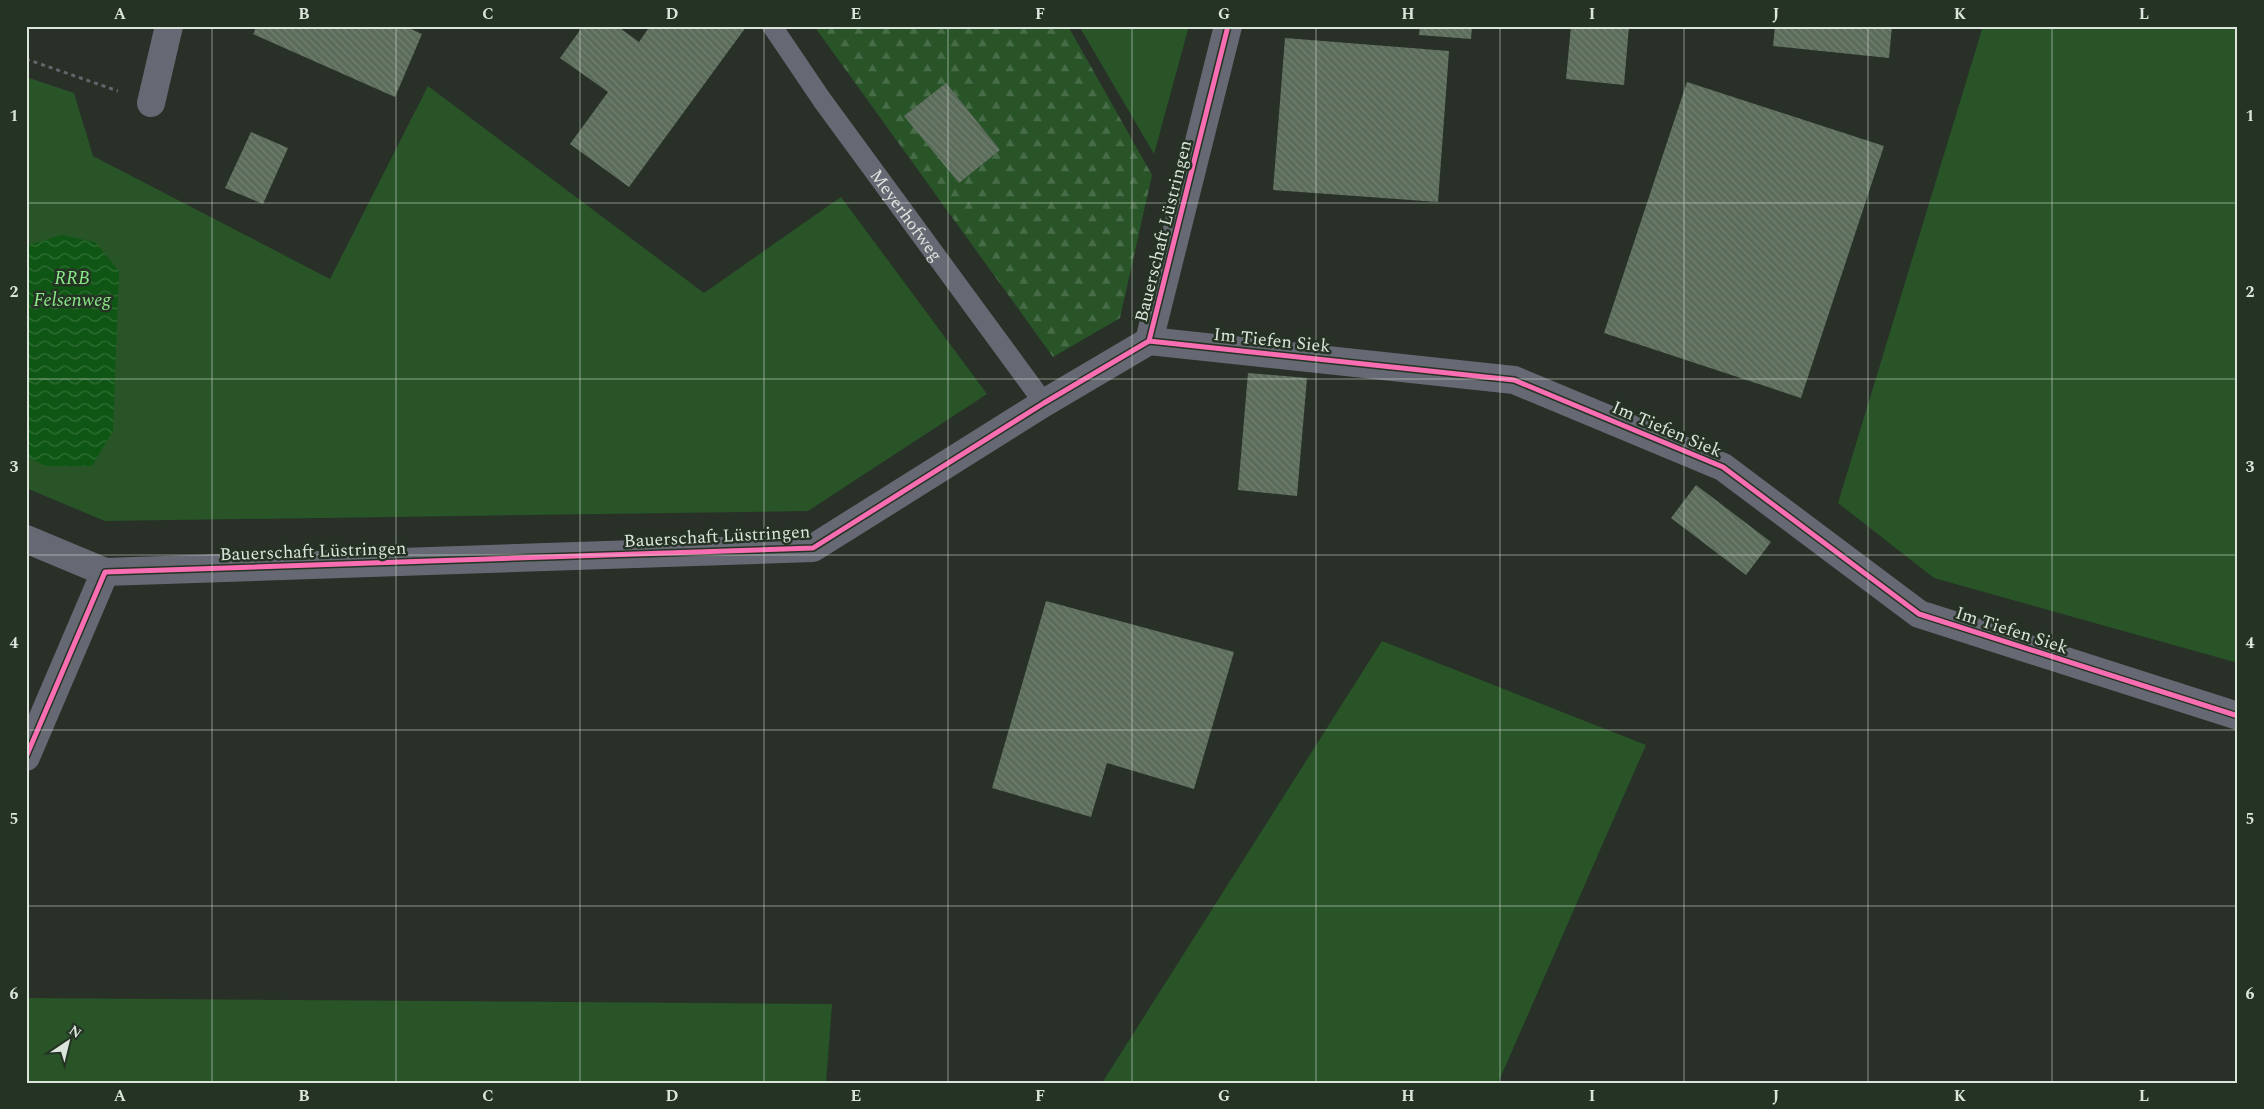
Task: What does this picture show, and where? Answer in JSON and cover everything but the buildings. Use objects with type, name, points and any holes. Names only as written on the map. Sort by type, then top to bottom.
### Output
[{"type":"street","points":[[152,103],[170,26]]},
{"type":"street","name":"Bauerschaft Lüstringen","points":[[105,572],[813,548],[1044,403],[1150,341],[1228,26]]},
{"type":"street","name":"Im Tiefen Siek","points":[[1150,341],[1514,380],[1723,467],[1919,614],[2238,716]]},
{"type":"street","points":[[26,539],[105,572],[26,757]]},
{"type":"lane","name":"Meyerhofweg","points":[[772,26],[822,100],[1044,403]]},
{"type":"path","points":[[26,59],[152,103]]},
{"type":"green space","points":[[814,26],[1068,26],[1152,175],[1120,318],[1053,357]]},
{"type":"green space","points":[[1079,26],[1189,26],[1154,154]]},
{"type":"green space","points":[[1983,26],[2238,26],[2238,663],[1934,578],[1838,503]]},
{"type":"green space","points":[[26,77],[74,93],[93,156],[330,279],[428,86],[704,293],[841,197],[987,394],[808,511],[105,521],[26,488]]},
{"type":"green space","points":[[1382,641],[1646,745],[1498,1083],[1102,1083]]},
{"type":"green space","points":[[26,998],[832,1004],[826,1083],[26,1083]]},
{"type":"water","name":"RRB Felsenweg","points":[[61,235],[95,242],[119,271],[113,431],[92,466],[45,466],[26,456],[26,246]]},
{"type":"cycle path","points":[[26,757],[105,572],[813,548],[1044,403],[1149,341],[1228,26]]},
{"type":"cycle path","points":[[1149,341],[1514,380],[1723,467],[1919,614],[2238,716]]}]
